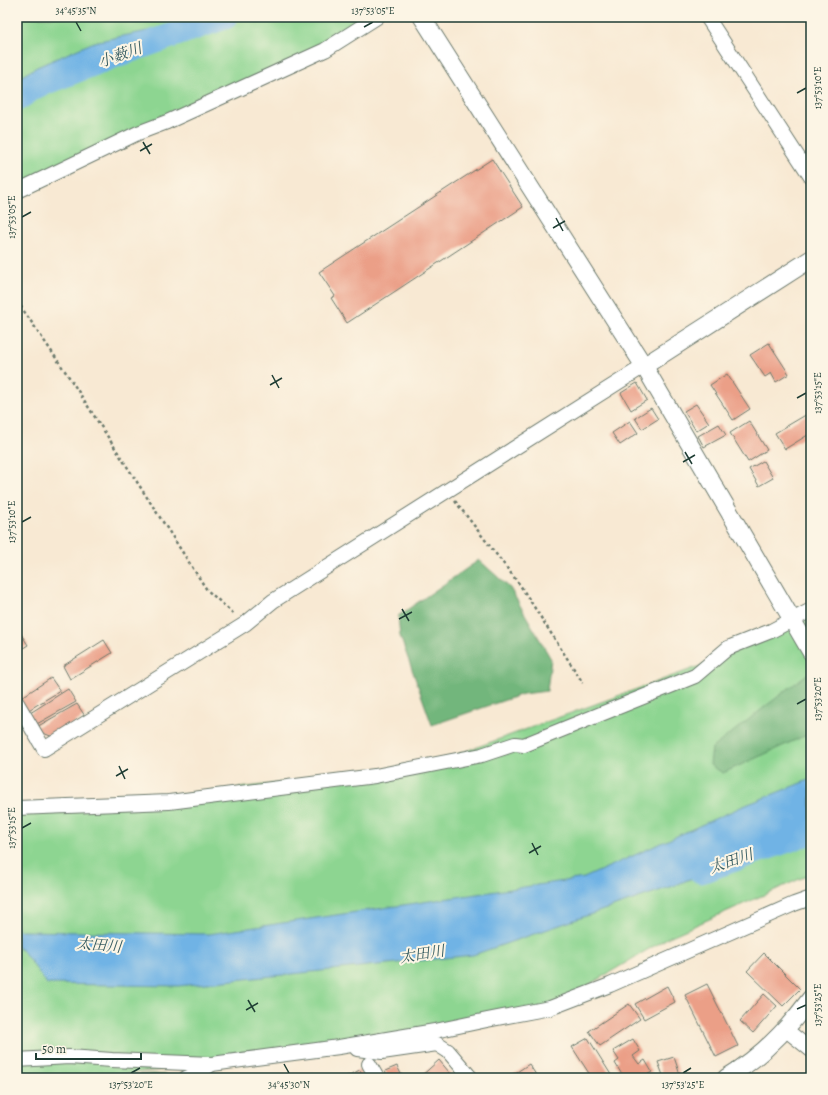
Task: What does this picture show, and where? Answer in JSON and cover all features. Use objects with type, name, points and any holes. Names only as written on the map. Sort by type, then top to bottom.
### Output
[{"type":"street","points":[[17,191],[131,136],[167,122],[325,50],[377,17]]},
{"type":"street","points":[[422,17],[644,366],[811,652]]},
{"type":"street","points":[[708,17],[811,177]]},
{"type":"street","points":[[17,703],[44,749],[245,624],[273,600],[503,456],[811,259]]},
{"type":"street","points":[[17,808],[169,802],[375,776],[482,755],[515,744],[524,745],[695,676],[728,648],[771,630],[811,610]]},
{"type":"street","points":[[17,1060],[69,1057],[212,1064],[339,1047],[434,1031],[550,1008],[610,985],[794,904],[811,898]]},
{"type":"street","points":[[726,1078],[740,1070],[764,1051],[810,1001]]},
{"type":"street","points":[[785,1029],[811,1050]]},
{"type":"street","points":[[339,1047],[382,1052],[437,1044],[448,1051],[471,1078]]},
{"type":"street","points":[[186,1078],[197,1074],[212,1064]]},
{"type":"street","points":[[369,1064],[377,1078]]},
{"type":"path","points":[[17,301],[69,377],[207,590],[245,624]]},
{"type":"path","points":[[447,490],[520,585],[583,683]]},
{"type":"green space","points":[[17,17],[380,17],[17,193]]},
{"type":"green space","points":[[479,560],[510,588],[551,659],[547,691],[523,694],[432,725],[400,636],[398,616]]},
{"type":"green space","points":[[811,608],[811,874],[669,937],[550,1008],[259,1058],[90,1078],[17,1078],[17,815],[428,765],[725,657]]},
{"type":"green space","points":[[811,671],[811,733],[723,773],[710,765],[712,748]]},
{"type":"green space","points":[[154,1074],[194,1078],[116,1078],[129,1075]]},
{"type":"water","points":[[206,17],[229,17],[93,63],[17,99],[17,79],[37,67],[94,42],[201,20]]},
{"type":"water","points":[[811,779],[811,826],[676,885],[473,955],[178,986],[47,984],[23,951],[17,947],[17,927],[20,931],[209,934],[584,878],[741,807]]},
{"type":"building","points":[[492,159],[523,207],[347,323],[331,298],[335,296],[319,272]]},
{"type":"building","points":[[769,343],[789,374],[776,382],[771,373],[765,377],[750,355]]},
{"type":"building","points":[[727,374],[750,409],[733,420],[710,385]]},
{"type":"building","points":[[637,383],[647,400],[631,410],[621,393]]},
{"type":"building","points":[[696,404],[709,423],[696,431],[684,411]]},
{"type":"building","points":[[651,408],[658,419],[642,429],[635,418]]},
{"type":"building","points":[[809,413],[811,416],[811,433],[785,449],[775,433]]},
{"type":"building","points":[[630,421],[638,433],[620,445],[612,433]]},
{"type":"building","points":[[749,421],[767,450],[748,462],[730,433]]},
{"type":"building","points":[[719,424],[726,435],[704,447],[698,436]]},
{"type":"building","points":[[763,461],[773,478],[759,486],[749,469]]},
{"type":"building","points":[[17,628],[28,645],[17,652]]},
{"type":"building","points":[[104,640],[112,653],[70,679],[63,666]]},
{"type":"building","points":[[51,678],[60,691],[27,711],[19,699]]},
{"type":"building","points":[[68,689],[76,702],[35,725],[27,715]]},
{"type":"building","points":[[77,704],[85,716],[53,737],[33,729]]},
{"type":"building","points":[[764,953],[800,989],[783,1006],[747,971]]},
{"type":"building","points":[[707,984],[738,1046],[716,1057],[685,995]]},
{"type":"building","points":[[667,986],[675,1002],[644,1019],[635,1004]]},
{"type":"building","points":[[764,994],[777,1006],[753,1033],[740,1021]]},
{"type":"building","points":[[629,1004],[640,1019],[600,1046],[589,1031]]},
{"type":"building","points":[[588,1038],[613,1078],[592,1078],[572,1047]]},
{"type":"building","points":[[633,1039],[640,1051],[633,1056],[639,1064],[645,1060],[652,1072],[641,1078],[624,1078],[615,1063],[619,1060],[613,1051]]},
{"type":"building","points":[[674,1057],[681,1078],[664,1078],[658,1062]]},
{"type":"building","points":[[439,1060],[454,1078],[419,1078]]},
{"type":"building","points":[[529,1064],[538,1078],[512,1078],[511,1076]]},
{"type":"building","points":[[397,1066],[403,1078],[388,1078],[385,1071]]},
{"type":"building","points":[[360,1070],[364,1078],[343,1078]]},
{"type":"waterway","name":"小薮川","points":[[17,99],[36,86],[108,58],[225,17]]},
{"type":"waterway","name":"太田川","points":[[701,871],[811,832]]}]
